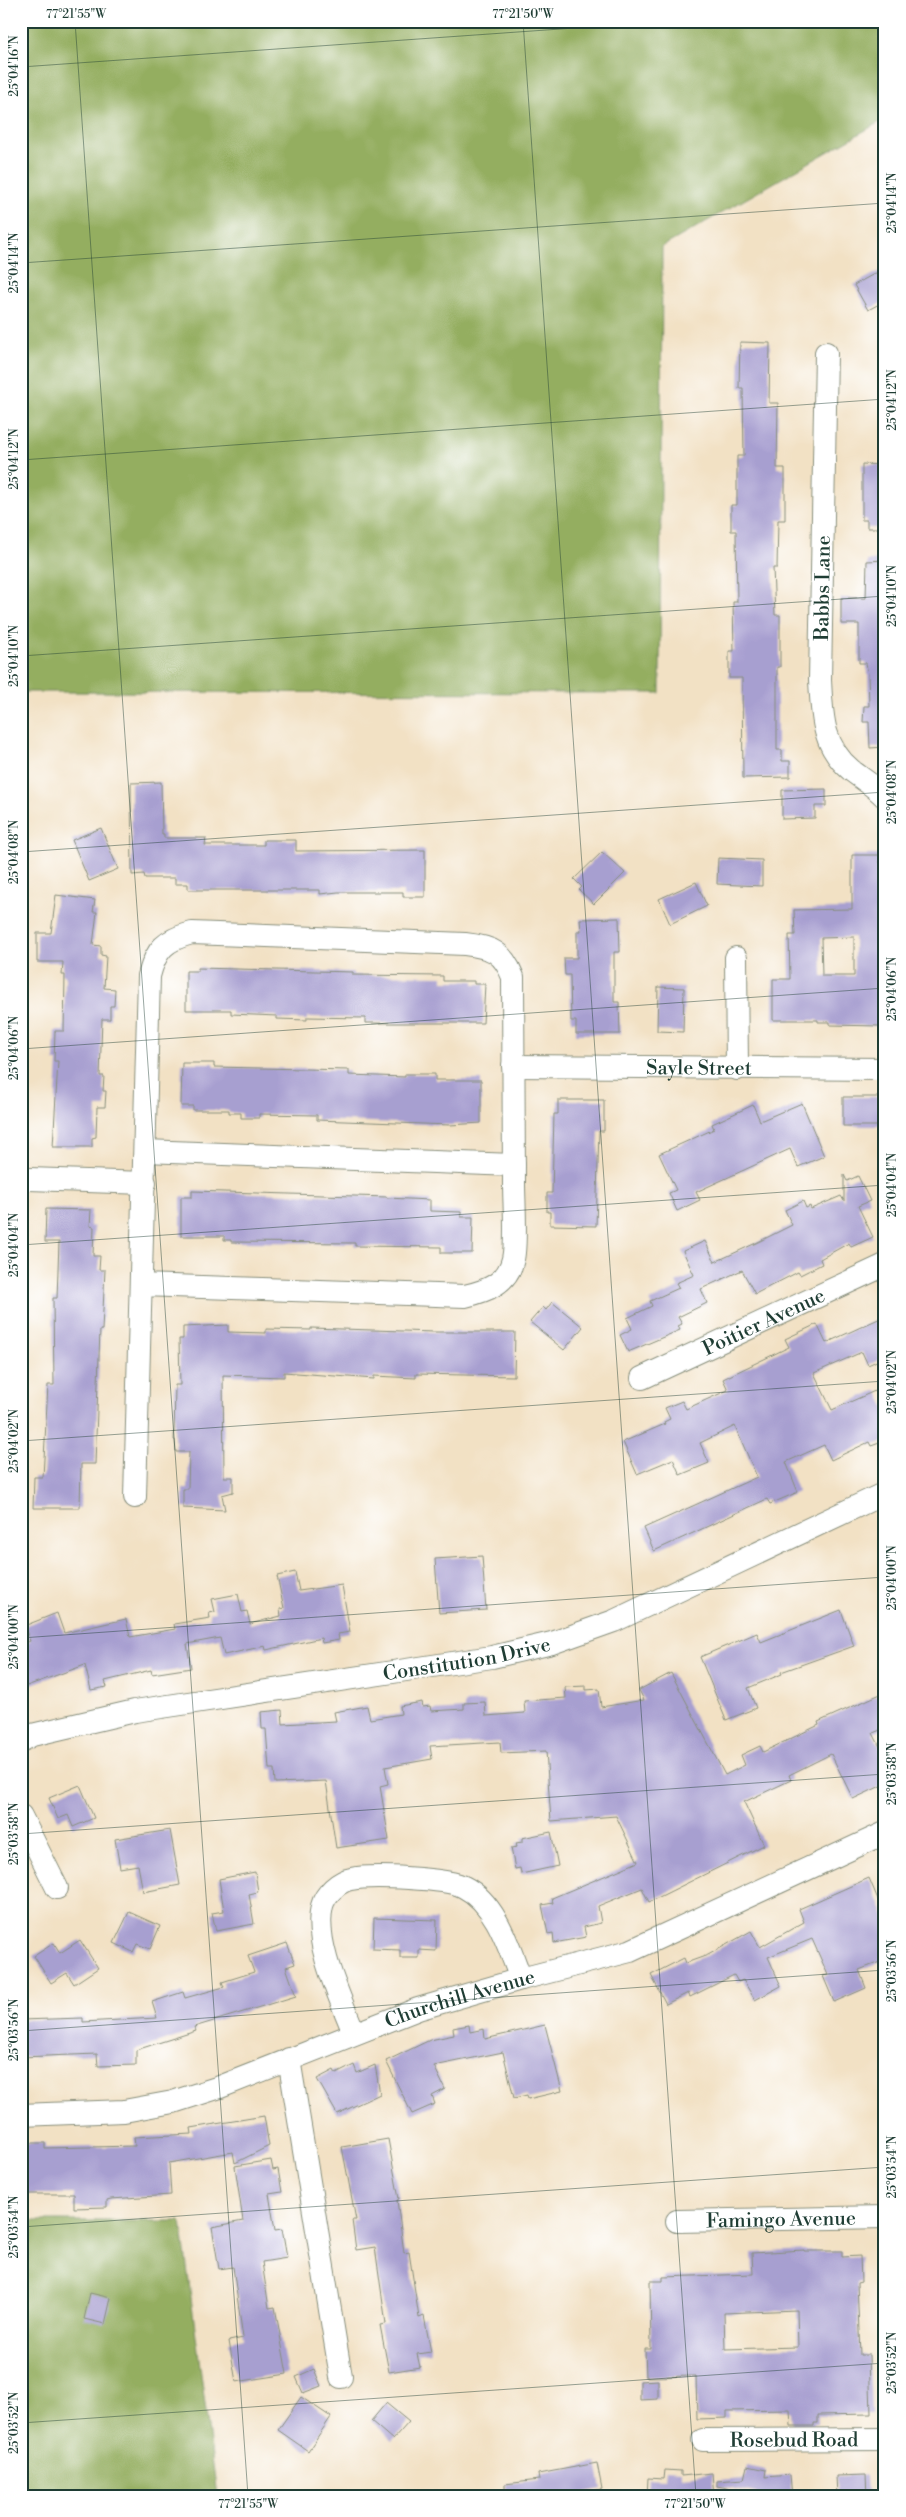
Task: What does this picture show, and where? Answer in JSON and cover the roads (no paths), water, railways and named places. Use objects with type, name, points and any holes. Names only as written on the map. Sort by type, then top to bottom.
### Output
[{"type":"street","name":"Babbs Lane","points":[[826,353],[820,680],[822,719],[829,743],[839,759],[885,797]]},
{"type":"street","points":[[135,1496],[145,1183],[149,976],[154,959],[162,947],[175,937],[192,933],[485,946],[500,954],[508,964],[513,977],[514,1165],[513,1259],[507,1274],[498,1284],[485,1292],[465,1296],[142,1285]]},
{"type":"street","points":[[736,958],[737,1069]]},
{"type":"street","name":"Sayle Street","points":[[514,1066],[885,1069]]},
{"type":"street","points":[[145,1151],[514,1165]]},
{"type":"street","points":[[29,1179],[145,1183]]},
{"type":"street","name":"Poitier Avenue","points":[[642,1378],[885,1265]]},
{"type":"street","name":"Constitution Drive","points":[[21,1741],[32,1734],[135,1711],[492,1658],[552,1643],[614,1621],[885,1493]]},
{"type":"street","points":[[21,1816],[57,1888]]},
{"type":"street","name":"Churchill Avenue","points":[[21,2114],[124,2111],[173,2102],[418,2009],[521,1978],[630,1951],[885,1833]]},
{"type":"street","points":[[354,2033],[334,1980],[321,1932],[322,1905],[333,1888],[351,1879],[436,1880],[465,1887],[488,1907],[521,1978]]},
{"type":"street","points":[[289,2059],[341,2377]]},
{"type":"street","name":"Famingo Avenue","points":[[677,2221],[885,2217]]},
{"type":"street","name":"Rosebud Road","points":[[702,2440],[885,2440]]}]
